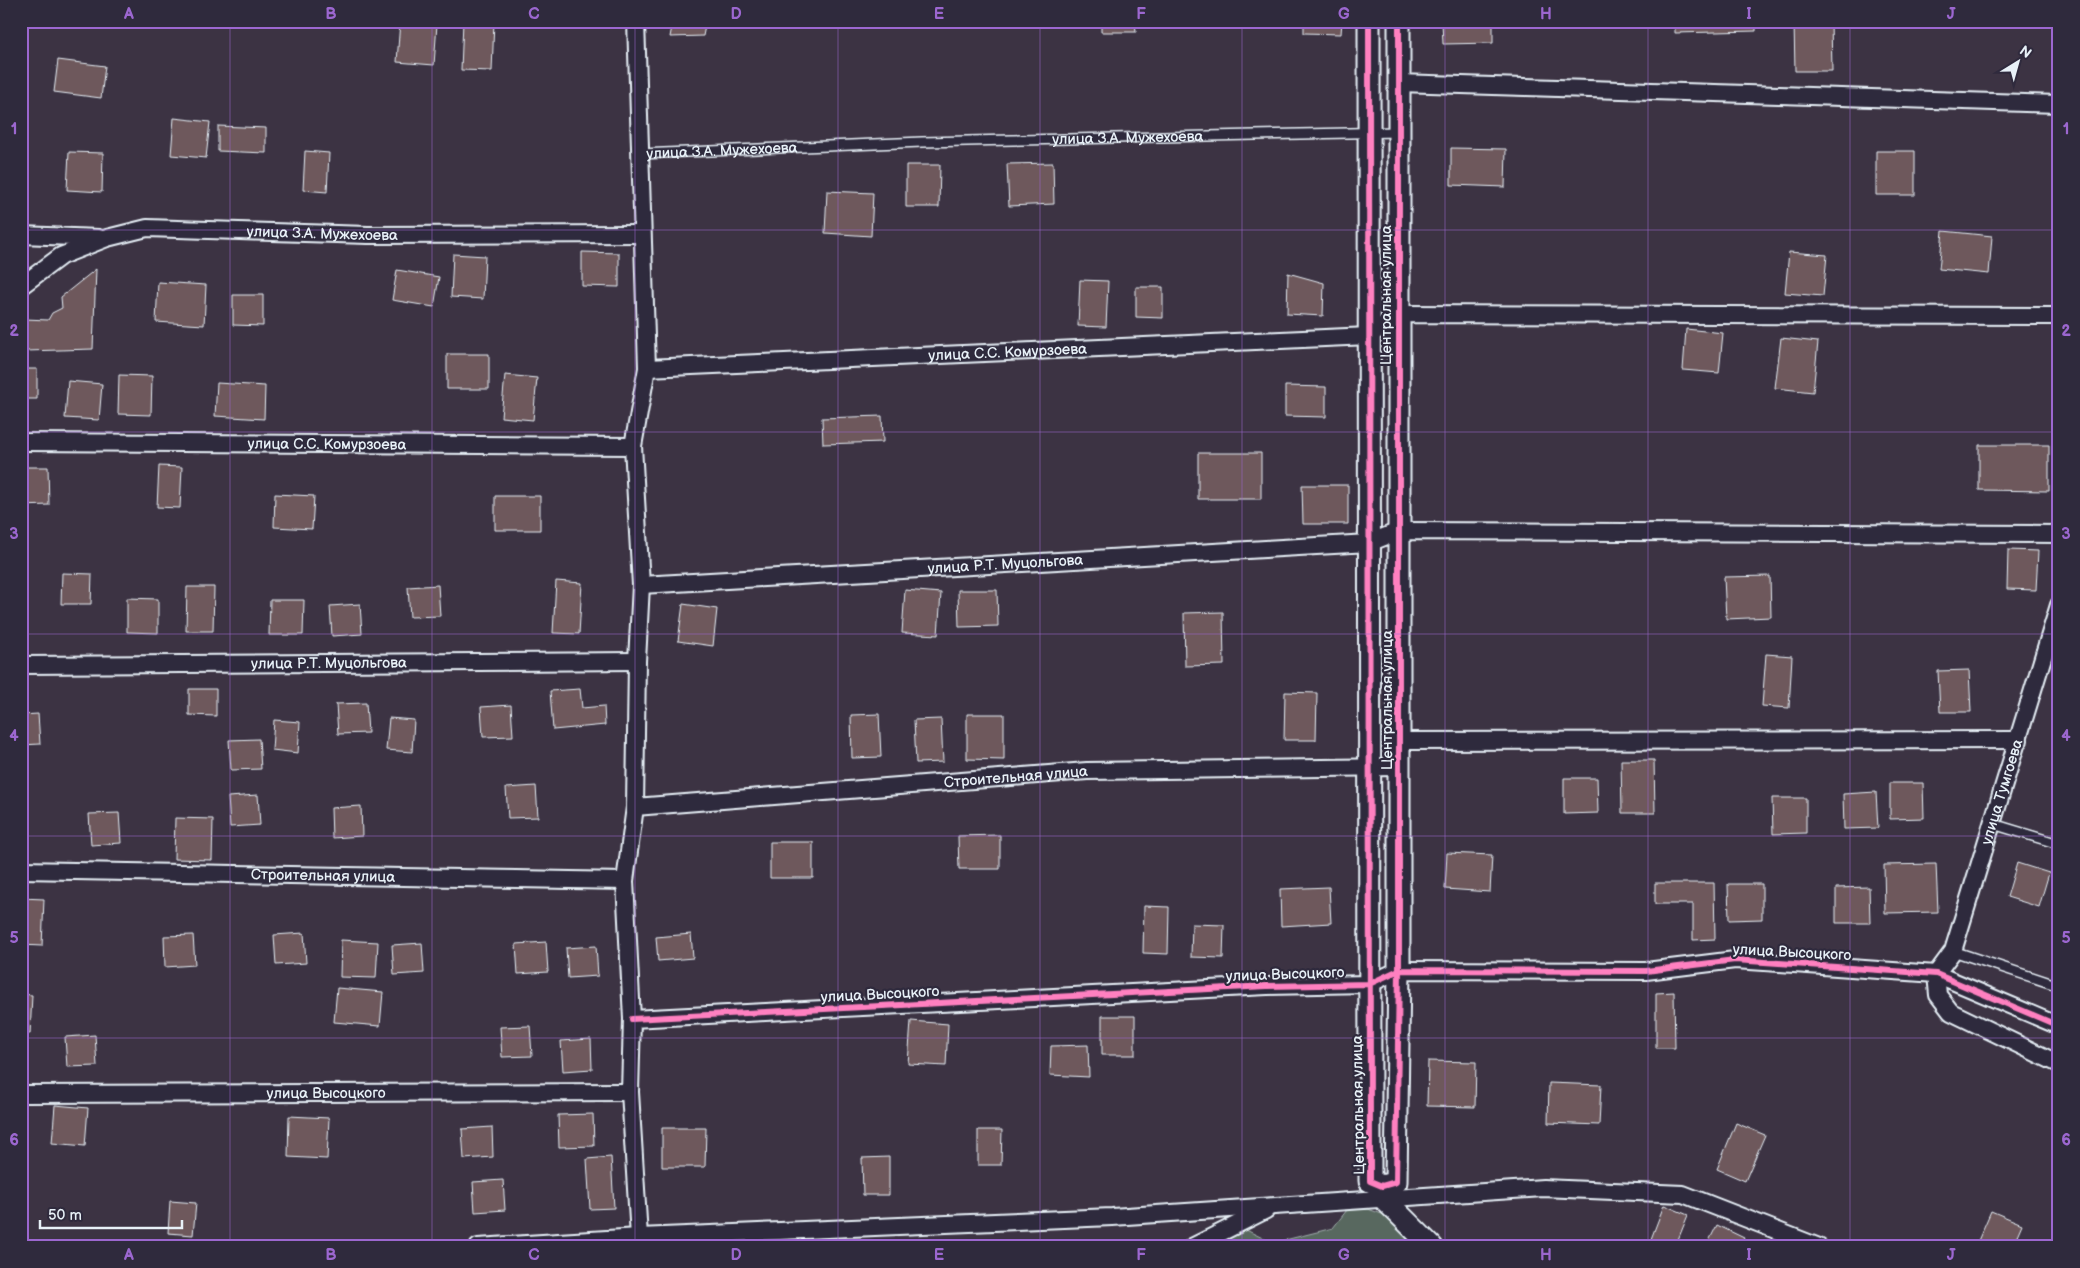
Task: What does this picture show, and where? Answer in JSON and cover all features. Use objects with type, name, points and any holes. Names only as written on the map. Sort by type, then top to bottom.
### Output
[{"type":"street","points":[[636,21],[640,154]]},
{"type":"street","name":"Центральная улица","points":[[1369,21],[1370,1181],[1383,1192],[1396,1182],[1399,970],[1399,21]]},
{"type":"street","points":[[1399,83],[2059,104]]},
{"type":"street","name":"улица З.А. Мужехоева","points":[[21,286],[61,256],[107,238],[147,228],[368,235],[642,234],[640,154]]},
{"type":"street","points":[[639,1238],[630,1092],[632,1019],[625,881],[635,807],[637,661],[641,585],[633,446],[647,368],[642,234]]},
{"type":"street","points":[[21,235],[107,238]]},
{"type":"street","points":[[1369,336],[1399,314],[2059,316]]},
{"type":"street","name":"улица С.С. Комурзоева","points":[[647,368],[1369,336]]},
{"type":"street","name":"улица С.С. Комурзоева","points":[[21,442],[633,446]]},
{"type":"street","points":[[1399,531],[2059,534]]},
{"type":"street","name":"улица Р.Т. Муцольгова","points":[[641,585],[1369,543],[1399,531]]},
{"type":"street","name":"улица Тумгоева","points":[[1936,974],[1954,951],[2019,740],[2055,632],[2059,605]]},
{"type":"street","name":"улица Р.Т. Муцольгова","points":[[21,665],[637,661]]},
{"type":"street","points":[[1399,741],[2019,740]]},
{"type":"street","name":"Строительная улица","points":[[635,807],[1087,771],[1400,767]]},
{"type":"street","name":"Строительная улица","points":[[21,870],[625,881]]},
{"type":"street","name":"улица Высоцкого","points":[[632,1019],[1267,986],[1369,984],[1399,970],[1646,971],[1736,960],[1936,974],[2059,1026]]},
{"type":"street","points":[[1936,974],[1938,995],[1951,1012],[2059,1064]]},
{"type":"street","name":"улица Высоцкого","points":[[21,1094],[630,1092]]},
{"type":"street","points":[[478,1247],[639,1238],[1102,1218],[1272,1207],[1383,1192],[1543,1188],[1683,1194],[1819,1247]]},
{"type":"street","points":[[1383,1192],[1432,1247]]},
{"type":"street","points":[[1192,1247],[1272,1207]]},
{"type":"lane","name":"улица З.А. Мужехоева","points":[[640,154],[922,142],[1399,132]]},
{"type":"lane","points":[[1993,824],[2059,844]]},
{"type":"lane","points":[[1954,951],[2059,986]]},
{"type":"green space","points":[[1368,1209],[1390,1217],[1418,1247],[1203,1247],[1244,1229],[1273,1243],[1333,1228],[1347,1210]]},
{"type":"building","points":[[400,21],[437,24],[434,65],[397,62]]},
{"type":"building","points":[[463,21],[494,21],[492,71],[461,70]]},
{"type":"building","points":[[673,21],[706,21],[703,36],[670,37]]},
{"type":"building","points":[[894,21],[926,21],[925,26],[894,23]]},
{"type":"building","points":[[1101,21],[1135,21],[1136,32],[1101,32]]},
{"type":"building","points":[[1304,21],[1342,21],[1341,34],[1304,33]]},
{"type":"building","points":[[1442,21],[1493,21],[1493,43],[1443,44]]},
{"type":"building","points":[[1675,21],[1756,21],[1756,31],[1675,33]]},
{"type":"building","points":[[1831,22],[1832,71],[1795,71],[1794,23]]},
{"type":"building","points":[[58,60],[105,66],[101,98],[54,92]]},
{"type":"building","points":[[174,118],[210,122],[206,158],[171,155]]},
{"type":"building","points":[[218,126],[266,128],[266,153],[218,151]]},
{"type":"building","points":[[1451,148],[1506,149],[1505,187],[1451,185]]},
{"type":"building","points":[[305,151],[329,153],[327,192],[303,190]]},
{"type":"building","points":[[1876,151],[1915,151],[1915,195],[1876,195]]},
{"type":"building","points":[[69,152],[103,153],[102,192],[67,190]]},
{"type":"building","points":[[1053,163],[1054,204],[1009,206],[1007,164]]},
{"type":"building","points":[[906,165],[940,165],[939,207],[906,207]]},
{"type":"building","points":[[827,191],[873,193],[871,236],[825,233]]},
{"type":"building","points":[[1943,231],[1992,236],[1989,274],[1939,269]]},
{"type":"building","points":[[582,252],[619,253],[619,287],[582,286]]},
{"type":"building","points":[[1789,252],[1827,255],[1823,296],[1785,293]]},
{"type":"building","points":[[453,254],[485,256],[483,299],[451,297]]},
{"type":"building","points":[[96,269],[93,349],[26,351],[25,319],[48,320],[52,313],[62,308],[61,297]]},
{"type":"building","points":[[397,270],[439,277],[434,307],[392,300]]},
{"type":"building","points":[[1288,273],[1324,283],[1323,316],[1287,314]]},
{"type":"building","points":[[1080,280],[1108,281],[1106,327],[1078,326]]},
{"type":"building","points":[[158,282],[206,285],[204,325],[156,322]]},
{"type":"building","points":[[1136,287],[1163,287],[1163,318],[1136,317]]},
{"type":"building","points":[[233,295],[263,295],[263,326],[233,325]]},
{"type":"building","points":[[1686,329],[1723,333],[1719,373],[1683,370]]},
{"type":"building","points":[[1781,338],[1818,342],[1813,392],[1775,388]]},
{"type":"building","points":[[447,354],[489,354],[489,389],[447,389]]},
{"type":"building","points":[[21,369],[37,369],[37,399],[21,399]]},
{"type":"building","points":[[119,375],[152,376],[151,415],[118,414]]},
{"type":"building","points":[[505,375],[537,378],[533,420],[501,417]]},
{"type":"building","points":[[68,381],[102,384],[99,420],[65,418]]},
{"type":"building","points":[[217,383],[265,386],[264,419],[215,416]]},
{"type":"building","points":[[1285,386],[1326,387],[1326,417],[1285,416]]},
{"type":"building","points":[[882,416],[883,442],[823,444],[822,418]]},
{"type":"building","points":[[1979,445],[2049,445],[2049,491],[1979,490]]},
{"type":"building","points":[[1198,453],[1261,453],[1261,499],[1198,499]]},
{"type":"building","points":[[159,466],[182,467],[180,508],[157,507]]},
{"type":"building","points":[[21,467],[48,467],[49,505],[21,506]]},
{"type":"building","points":[[1302,485],[1348,485],[1348,524],[1303,524]]},
{"type":"building","points":[[275,494],[314,496],[312,529],[274,527]]},
{"type":"building","points":[[495,496],[540,496],[540,530],[495,530]]},
{"type":"building","points":[[2008,550],[2038,551],[2036,590],[2007,589]]},
{"type":"building","points":[[62,573],[92,574],[91,604],[61,604]]},
{"type":"building","points":[[1770,576],[1771,617],[1726,619],[1724,577]]},
{"type":"building","points":[[556,581],[582,583],[579,634],[553,633]]},
{"type":"building","points":[[438,585],[440,616],[410,617],[408,587]]},
{"type":"building","points":[[187,587],[214,587],[213,631],[186,631]]},
{"type":"building","points":[[905,590],[941,593],[938,635],[902,633]]},
{"type":"building","points":[[958,590],[997,590],[998,626],[959,627]]},
{"type":"building","points":[[127,598],[158,599],[158,633],[127,632]]},
{"type":"building","points":[[270,600],[304,600],[303,635],[269,635]]},
{"type":"building","points":[[360,604],[362,634],[332,636],[330,606]]},
{"type":"building","points":[[683,604],[717,609],[713,646],[678,641]]},
{"type":"building","points":[[1223,612],[1224,665],[1185,666],[1184,613]]},
{"type":"building","points":[[1766,654],[1792,656],[1789,708],[1762,706]]},
{"type":"building","points":[[1969,670],[1971,712],[1940,712],[1938,671]]},
{"type":"building","points":[[189,689],[216,689],[216,716],[189,715]]},
{"type":"building","points":[[580,689],[582,708],[604,706],[605,725],[553,730],[550,691]]},
{"type":"building","points":[[1285,692],[1317,693],[1316,740],[1284,740]]},
{"type":"building","points":[[366,703],[368,733],[338,734],[336,704]]},
{"type":"building","points":[[511,705],[513,736],[483,737],[481,707]]},
{"type":"building","points":[[38,714],[40,744],[21,745],[21,715]]},
{"type":"building","points":[[879,714],[881,757],[852,758],[851,715]]},
{"type":"building","points":[[967,714],[1004,714],[1004,760],[967,759]]},
{"type":"building","points":[[389,718],[414,720],[412,752],[386,750]]},
{"type":"building","points":[[941,719],[943,762],[916,763],[914,720]]},
{"type":"building","points":[[274,720],[300,722],[298,753],[272,750]]},
{"type":"building","points":[[259,739],[261,769],[231,770],[229,740]]},
{"type":"building","points":[[1621,760],[1654,760],[1655,813],[1622,813]]},
{"type":"building","points":[[1564,778],[1597,778],[1598,813],[1564,814]]},
{"type":"building","points":[[1890,783],[1923,783],[1924,818],[1890,819]]},
{"type":"building","points":[[536,786],[538,817],[508,818],[506,788]]},
{"type":"building","points":[[1876,792],[1878,828],[1844,829],[1843,794]]},
{"type":"building","points":[[258,795],[260,825],[230,827],[228,797]]},
{"type":"building","points":[[1772,798],[1806,798],[1806,833],[1773,834]]},
{"type":"building","points":[[361,806],[362,836],[332,838],[331,808]]},
{"type":"building","points":[[119,813],[121,843],[91,845],[89,814]]},
{"type":"building","points":[[175,818],[213,819],[212,860],[174,859]]},
{"type":"building","points":[[1000,835],[1000,869],[959,869],[958,836]]},
{"type":"building","points":[[770,842],[813,842],[813,878],[770,878]]},
{"type":"building","points":[[1447,853],[1492,855],[1490,892],[1445,889]]},
{"type":"building","points":[[2017,863],[2049,873],[2039,907],[2007,897]]},
{"type":"building","points":[[1936,864],[1938,912],[1885,913],[1884,865]]},
{"type":"building","points":[[1655,883],[1714,883],[1715,939],[1693,940],[1693,904],[1655,904]]},
{"type":"building","points":[[1728,884],[1762,884],[1762,919],[1729,920]]},
{"type":"building","points":[[1329,887],[1331,923],[1281,926],[1280,889]]},
{"type":"building","points":[[1869,887],[1870,923],[1836,923],[1836,888]]},
{"type":"building","points":[[21,898],[44,899],[42,946],[21,945]]},
{"type":"building","points":[[1144,906],[1169,907],[1168,954],[1143,953]]},
{"type":"building","points":[[1192,924],[1224,925],[1223,958],[1191,957]]},
{"type":"building","points":[[304,933],[306,963],[276,965],[274,935]]},
{"type":"building","points":[[691,934],[693,958],[658,961],[656,937]]},
{"type":"building","points":[[193,935],[195,965],[165,967],[164,936]]},
{"type":"building","points":[[341,940],[378,942],[376,978],[340,977]]},
{"type":"building","points":[[546,942],[548,972],[518,974],[516,944]]},
{"type":"building","points":[[422,943],[424,973],[394,975],[392,945]]},
{"type":"building","points":[[596,946],[598,976],[568,978],[566,948]]},
{"type":"building","points":[[337,988],[383,992],[380,1026],[334,1022]]},
{"type":"building","points":[[1674,992],[1675,1048],[1656,1048],[1656,993]]},
{"type":"building","points":[[21,994],[32,995],[30,1034],[21,1033]]},
{"type":"building","points":[[1102,1016],[1135,1016],[1135,1055],[1102,1055]]},
{"type":"building","points":[[911,1021],[948,1024],[946,1066],[908,1064]]},
{"type":"building","points":[[530,1026],[532,1056],[502,1057],[500,1027]]},
{"type":"building","points":[[95,1035],[97,1066],[67,1067],[65,1037]]},
{"type":"building","points":[[591,1039],[592,1069],[563,1071],[561,1041]]},
{"type":"building","points":[[1088,1045],[1089,1077],[1050,1075],[1051,1046]]},
{"type":"building","points":[[1428,1061],[1476,1062],[1475,1107],[1427,1106]]},
{"type":"building","points":[[1549,1083],[1601,1085],[1599,1125],[1548,1123]]},
{"type":"building","points":[[55,1105],[88,1108],[85,1146],[52,1143]]},
{"type":"building","points":[[593,1114],[594,1146],[559,1147],[558,1115]]},
{"type":"building","points":[[289,1116],[329,1118],[327,1159],[288,1157]]},
{"type":"building","points":[[1736,1123],[1765,1135],[1745,1181],[1717,1169]]},
{"type":"building","points":[[492,1127],[493,1157],[464,1159],[462,1129]]},
{"type":"building","points":[[662,1128],[706,1128],[705,1167],[662,1167]]},
{"type":"building","points":[[978,1130],[1002,1130],[1001,1165],[978,1165]]},
{"type":"building","points":[[611,1157],[614,1208],[590,1209],[587,1159]]},
{"type":"building","points":[[889,1157],[889,1195],[863,1195],[862,1158]]},
{"type":"building","points":[[503,1180],[505,1210],[475,1212],[473,1182]]},
{"type":"building","points":[[170,1201],[196,1203],[193,1235],[168,1233]]},
{"type":"building","points":[[1664,1205],[1688,1215],[1675,1247],[1651,1239]]},
{"type":"building","points":[[1991,1211],[2022,1224],[2012,1247],[1985,1247],[1977,1243]]},
{"type":"building","points":[[1717,1225],[1744,1238],[1740,1247],[1706,1247]]},
{"type":"cycle path","points":[[1369,21],[1370,1181],[1382,1186],[1396,1182],[1399,970],[1399,21]]},
{"type":"cycle path","points":[[632,1019],[1267,986],[1369,984],[1399,970],[1646,971],[1735,960],[1936,974],[2059,1026]]}]
